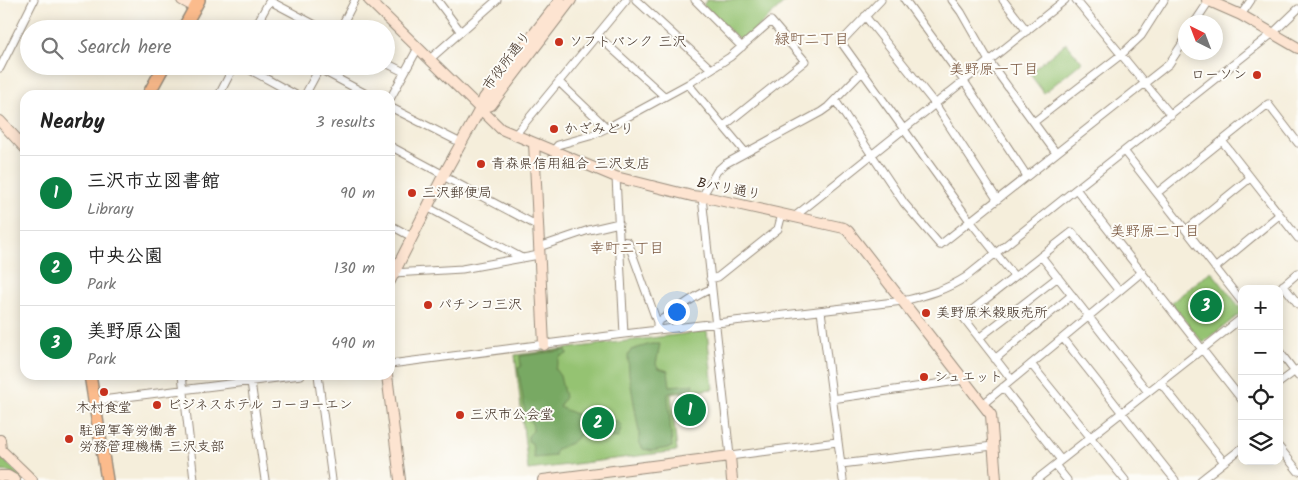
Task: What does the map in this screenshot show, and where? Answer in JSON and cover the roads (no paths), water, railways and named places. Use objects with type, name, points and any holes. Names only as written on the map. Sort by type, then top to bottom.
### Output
[{"type":"main road","points":[[188,20],[197,3]]},
{"type":"main road","points":[[151,90],[159,75]]},
{"type":"main road","points":[[91,380],[107,480]]},
{"type":"street","points":[[24,20],[34,0]]},
{"type":"street","points":[[182,0],[197,3]]},
{"type":"street","points":[[259,20],[270,0],[307,20]]},
{"type":"street","points":[[345,20],[355,0]]},
{"type":"street","name":"Bバリ通り","points":[[369,0],[389,20]]},
{"type":"street","points":[[437,0],[461,32]]},
{"type":"street","points":[[430,59],[461,32],[489,3],[497,0]]},
{"type":"street","name":"市役所通り","points":[[395,269],[480,109],[484,98],[560,0]]},
{"type":"street","name":"市役所通り","points":[[480,109],[491,105],[570,0]]},
{"type":"street","points":[[515,135],[626,0]]},
{"type":"street","points":[[636,0],[711,69]]},
{"type":"street","points":[[880,0],[841,42],[970,221],[1014,276]]},
{"type":"street","points":[[905,0],[964,81],[1027,176]]},
{"type":"street","points":[[952,0],[989,61],[1056,153]]},
{"type":"street","points":[[1003,0],[1027,31]]},
{"type":"street","points":[[794,217],[1064,0]]},
{"type":"street","points":[[1076,0],[1171,115]]},
{"type":"street","points":[[1034,122],[1122,54],[1141,36],[1164,0]]},
{"type":"street","points":[[1199,15],[1208,0],[1241,15],[1298,48]]},
{"type":"street","points":[[1241,15],[1251,0]]},
{"type":"street","points":[[698,1],[742,47]]},
{"type":"street","points":[[395,363],[902,301],[933,294],[951,287],[1171,115],[1273,33],[1298,9]]},
{"type":"street","points":[[865,16],[935,104],[998,199]]},
{"type":"street","points":[[553,151],[558,145],[590,136],[607,128],[688,84],[742,47],[771,21],[805,61],[724,126]]},
{"type":"street","name":"Bバリ通り","points":[[395,25],[501,129],[616,177],[844,228],[848,231],[991,415],[996,480]]},
{"type":"street","points":[[0,68],[20,28]]},
{"type":"street","points":[[597,34],[664,96]]},
{"type":"street","points":[[395,90],[418,48]]},
{"type":"street","points":[[835,100],[904,203],[940,245],[1169,64],[1178,50]]},
{"type":"street","points":[[395,68],[404,72]]},
{"type":"street","points":[[732,480],[702,197],[717,171],[745,152],[821,112],[862,72]]},
{"type":"street","points":[[222,90],[229,75]]},
{"type":"street","points":[[259,75],[287,90]]},
{"type":"street","points":[[308,90],[315,75]]},
{"type":"street","points":[[332,75],[359,90]]},
{"type":"street","points":[[559,82],[607,128]]},
{"type":"street","points":[[688,84],[745,152]]},
{"type":"street","points":[[1157,193],[1268,104],[1298,143]]},
{"type":"street","points":[[395,109],[461,144]]},
{"type":"street","points":[[0,121],[20,143]]},
{"type":"street","points":[[1222,141],[1298,238]]},
{"type":"street","points":[[534,143],[544,345]]},
{"type":"street","points":[[395,149],[538,226]]},
{"type":"street","points":[[1124,152],[1238,297]]},
{"type":"street","points":[[616,177],[624,334]]},
{"type":"street","points":[[1186,230],[1250,178]]},
{"type":"street","points":[[1076,189],[1238,395]]},
{"type":"street","points":[[427,207],[522,258]]},
{"type":"street","points":[[710,279],[718,277],[778,229],[782,214]]},
{"type":"street","points":[[1215,268],[1279,215]]},
{"type":"street","points":[[395,276],[462,269],[522,258],[589,230],[619,223]]},
{"type":"street","points":[[395,228],[412,237]]},
{"type":"street","points":[[1012,380],[963,317],[1072,232],[1119,292]]},
{"type":"street","points":[[619,241],[628,242],[657,322],[657,330]]},
{"type":"street","points":[[1041,256],[1148,392]]},
{"type":"street","points":[[983,404],[1142,272]]},
{"type":"street","points":[[1283,285],[1298,273]]},
{"type":"street","points":[[979,338],[1058,277]]},
{"type":"street","points":[[657,322],[674,313],[701,292],[711,288]]},
{"type":"street","points":[[1283,289],[1298,304]]},
{"type":"street","points":[[995,359],[1072,295]]},
{"type":"street","points":[[821,311],[843,480]]},
{"type":"street","points":[[1036,480],[1238,321]]},
{"type":"street","points":[[1063,338],[1175,480]]},
{"type":"street","points":[[1283,356],[1297,372],[1283,381]]},
{"type":"street","points":[[1031,364],[1126,480]]},
{"type":"street","points":[[182,380],[194,480]]},
{"type":"street","points":[[94,401],[183,390],[239,380]]},
{"type":"street","points":[[250,380],[264,480]]},
{"type":"street","points":[[319,380],[332,480]]},
{"type":"street","points":[[388,380],[400,480]]},
{"type":"street","points":[[832,399],[964,380]]},
{"type":"street","points":[[1160,382],[1224,462]]},
{"type":"street","points":[[1003,388],[1058,463],[1067,480]]},
{"type":"street","points":[[544,480],[837,442]]},
{"type":"street","points":[[841,464],[993,446]]},
{"type":"street","points":[[0,447],[32,480]]},
{"type":"street","points":[[1201,480],[1238,451]]},
{"type":"street","points":[[1283,452],[1298,471]]},
{"type":"street","points":[[0,476],[8,476],[15,480]]},
{"type":"place","name":"ソフトバンク 三沢","points":[[559,42]]},
{"type":"place","name":"ローソン","points":[[1257,75]]},
{"type":"place","name":"かざみどり","points":[[554,129]]},
{"type":"place","name":"青森県信用組合 三沢支店","points":[[481,164]]},
{"type":"place","name":"三沢郵便局","points":[[412,193]]},
{"type":"place","name":"パチンコ三沢","points":[[428,305]]},
{"type":"place","name":"美野原公園","points":[[1206,306]]},
{"type":"place","name":"美野原米穀販売所","points":[[926,313]]},
{"type":"place","name":"シュエット","points":[[924,377]]},
{"type":"place","name":"木村食堂","points":[[104,392]]},
{"type":"place","name":"ビジネスホテル コーヨーエン","points":[[157,405]]},
{"type":"place","name":"三沢市立図書館","points":[[690,410]]},
{"type":"place","name":"三沢市公会堂","points":[[460,415]]},
{"type":"place","name":"中央公園","points":[[598,423]]},
{"type":"place","name":"駐留軍等労働者 労務管理機構 三沢支部","points":[[69,439]]},
{"type":"district","name":"緑町二丁目","points":[[812,40]]},
{"type":"district","name":"美野原一丁目","points":[[994,70]]},
{"type":"district","name":"美野原二丁目","points":[[1155,232]]},
{"type":"district","name":"幸町二丁目","points":[[627,249]]}]
